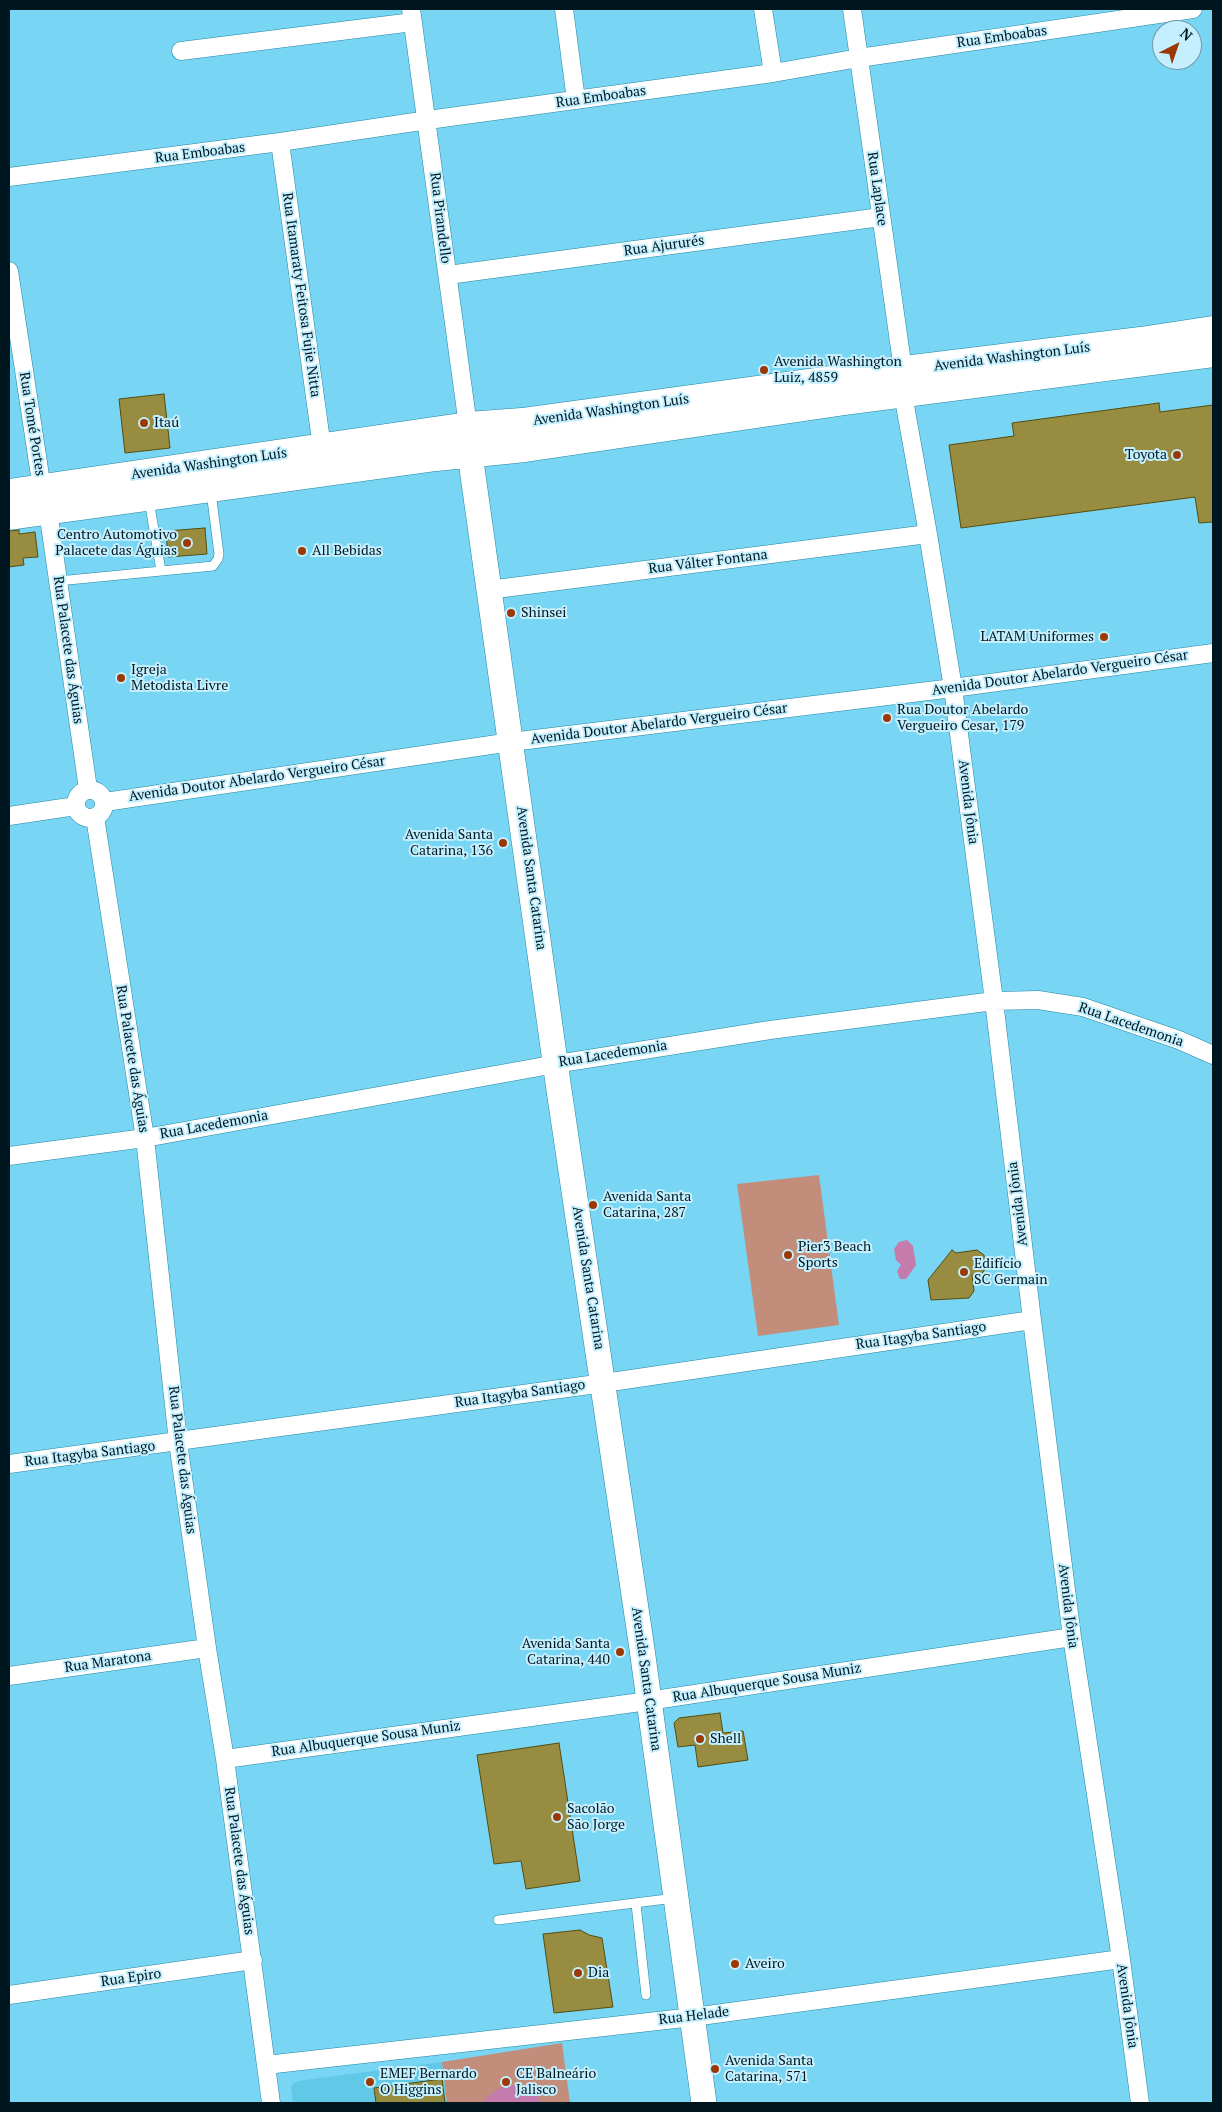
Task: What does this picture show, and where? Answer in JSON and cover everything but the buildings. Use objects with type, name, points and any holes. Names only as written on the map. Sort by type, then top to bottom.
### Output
[{"type":"highway","points":[[1144,352],[1213,311]]},
{"type":"highway","name":"Avenida Washington Luís","points":[[1144,352],[1181,335],[1213,330]]},
{"type":"highway","name":"Avenida Washington Luís","points":[[9,516],[45,500],[322,448],[468,426],[903,382],[1144,352],[1213,354]]},
{"type":"highway","points":[[1144,352],[1189,373],[1213,371]]},
{"type":"highway","name":"Avenida Washington Luís","points":[[9,493],[45,500],[149,497],[525,448],[903,382]]},
{"type":"street","points":[[564,9],[576,100]]},
{"type":"street","points":[[763,9],[773,74]]},
{"type":"street","name":"Rua Laplace","points":[[852,9],[903,382]]},
{"type":"street","name":"Rua Emboabas","points":[[9,177],[280,142],[428,120],[773,74],[859,58],[1193,9]]},
{"type":"street","points":[[181,51],[412,15]]},
{"type":"street","name":"Rua Pirandello","points":[[412,15],[428,120],[468,426]]},
{"type":"street","name":"Rua Itamaraty Feitosa Fujie Nitta","points":[[280,142],[322,448]]},
{"type":"street","name":"Rua Ajururés","points":[[448,275],[881,217]]},
{"type":"street","name":"Rua Tomé Portes","points":[[9,271],[11,307],[45,500]]},
{"type":"street","name":"Avenida Jônia","points":[[903,382],[953,688],[994,1001],[1072,1637],[1121,1959],[1140,2103]]},
{"type":"street","name":"Avenida Santa Catarina","points":[[470,454],[556,1064],[604,1383],[704,2103]]},
{"type":"street","name":"Rua Palacete das Águias","points":[[45,500],[88,789]]},
{"type":"street","name":"Rua Válter Fontana","points":[[488,590],[928,534]]},
{"type":"street","name":"Avenida Doutor Abelardo Vergueiro César","points":[[105,802],[511,742],[953,688],[1213,653]]},
{"type":"street","points":[[88,789],[97,791],[105,802],[103,812],[95,817],[85,817],[78,811],[76,806],[80,794],[88,789]]},
{"type":"street","points":[[9,816],[76,806]]},
{"type":"street","name":"Rua Palacete das Águias","points":[[95,817],[145,1138],[178,1442],[207,1648],[225,1759],[271,2103]]},
{"type":"street","name":"Rua Lacedemonia","points":[[9,1156],[145,1138],[556,1064],[770,1030],[994,1001],[1038,1000],[1083,1007],[1179,1040],[1213,1056]]},
{"type":"street","name":"Rua Itagyba Santiago","points":[[9,1464],[604,1383],[1032,1320]]},
{"type":"street","name":"Rua Albuquerque Sousa Muniz","points":[[225,1759],[648,1701],[1072,1637]]},
{"type":"street","name":"Rua Maratona","points":[[9,1676],[207,1648]]},
{"type":"street","name":"Rua Helade","points":[[266,2065],[693,2017],[1121,1959]]},
{"type":"street","name":"Rua Epiro","points":[[9,1995],[253,1960]]},
{"type":"lane","points":[[58,581],[213,566],[219,554],[211,488]]},
{"type":"lane","points":[[149,497],[160,571]]},
{"type":"lane","points":[[498,1920],[676,1898]]},
{"type":"lane","points":[[636,1904],[646,1995]]},
{"type":"shaded area","name":"Pier3 Beach Sports","points":[[819,1175],[839,1325],[758,1336],[737,1184]]},
{"type":"shaded area","points":[[907,1240],[913,1246],[916,1265],[906,1279],[900,1279],[897,1271],[901,1265],[896,1260],[894,1249],[899,1242]]},
{"type":"shaded area","name":"CE Balneário Jalisco","points":[[562,2043],[570,2103],[447,2103],[442,2062]]},
{"type":"shaded area","name":"EMEF Bernardo O Higgins","points":[[442,2062],[447,2103],[293,2103],[291,2088],[298,2081]]},
{"type":"shaded area","points":[[506,2084],[521,2086],[539,2097],[541,2103],[482,2103],[488,2096]]},
{"type":"place","name":"Avenida Washington Luiz, 4859","points":[[764,370]]},
{"type":"place","name":"Itaú","points":[[144,423]]},
{"type":"place","name":"Toyota","points":[[1177,455]]},
{"type":"place","name":"Centro Automotivo Palacete das Águias","points":[[187,543]]},
{"type":"place","name":"All Bebidas","points":[[302,551]]},
{"type":"place","name":"Shinsei","points":[[511,613]]},
{"type":"place","name":"LATAM Uniformes","points":[[1104,637]]},
{"type":"place","name":"Igreja Metodista Livre","points":[[121,678]]},
{"type":"place","name":"Rua Doutor Abelardo Vergueiro Cesar, 179","points":[[887,718]]},
{"type":"place","name":"Avenida Santa Catarina, 136","points":[[503,843]]},
{"type":"place","name":"Avenida Santa Catarina, 287","points":[[593,1205]]},
{"type":"place","name":"Pier3 Beach Sports","points":[[788,1255]]},
{"type":"place","name":"Edifício SC Germain","points":[[964,1272]]},
{"type":"place","name":"Avenida Santa Catarina, 440","points":[[620,1652]]},
{"type":"place","name":"Shell","points":[[700,1739]]},
{"type":"place","name":"Sacolão São Jorge","points":[[557,1817]]},
{"type":"place","name":"Aveiro","points":[[735,1964]]},
{"type":"place","name":"Dia","points":[[578,1973]]},
{"type":"place","name":"Avenida Santa Catarina, 571","points":[[715,2069]]},
{"type":"place","name":"EMEF Bernardo O Higgins","points":[[370,2082]]},
{"type":"place","name":"CE Balneário Jalisco","points":[[506,2082]]}]
